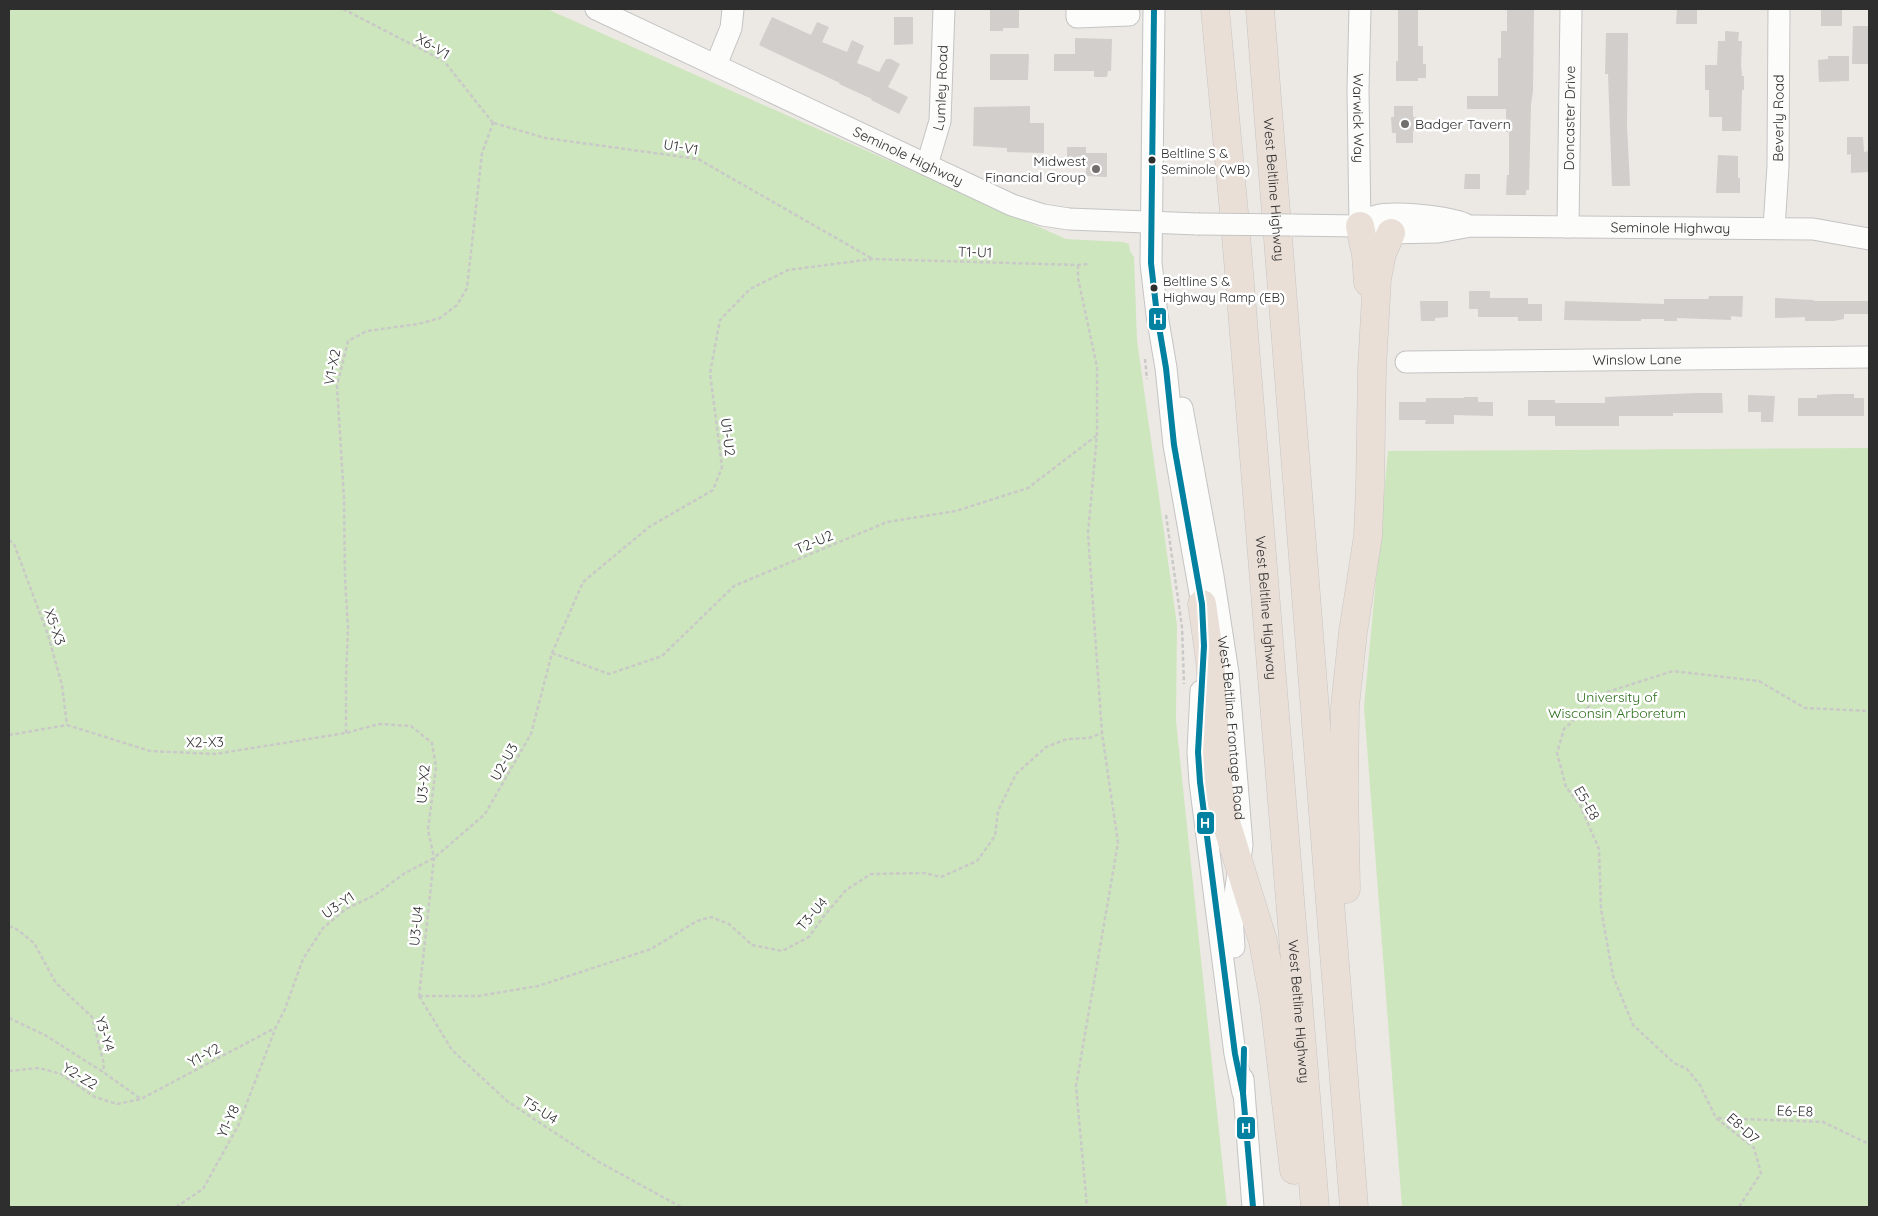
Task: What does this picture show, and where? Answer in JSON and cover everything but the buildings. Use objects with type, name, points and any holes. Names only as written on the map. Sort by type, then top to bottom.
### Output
[{"type":"highway","name":"West Beltline Highway","points":[[1215,9],[1315,1207]]},
{"type":"highway","name":"West Beltline Highway","points":[[1260,9],[1355,1207]]},
{"type":"highway","points":[[1360,226],[1366,259],[1372,368]]},
{"type":"highway","points":[[1355,1207],[1344,749],[1345,706],[1368,536],[1372,368],[1379,264],[1391,233]]},
{"type":"highway","points":[[1202,604],[1210,660],[1218,784],[1225,819],[1263,941],[1274,1001],[1298,1207]]},
{"type":"street","name":"Seminole Highway","points":[[596,9],[1012,205],[1043,215],[1069,219],[1198,224],[1360,226],[1391,233],[1438,232],[1471,226],[1812,229],[1869,239]]},
{"type":"street","points":[[716,65],[731,28],[733,9]]},
{"type":"street","name":"Lumley Road","points":[[927,165],[940,121],[944,9]]},
{"type":"street","points":[[1077,9],[1077,17],[1129,12],[1154,12]]},
{"type":"street","name":"Warwick Way","points":[[1360,9],[1358,90],[1360,226]]},
{"type":"street","name":"Doncaster Drive","points":[[1568,227],[1571,9]]},
{"type":"street","name":"Beverly Road","points":[[1774,228],[1778,166],[1779,9]]},
{"type":"street","name":"West Beltline Frontage Road","points":[[1154,12],[1151,263],[1166,368],[1174,445],[1202,604],[1204,646],[1198,752],[1200,782],[1235,1054],[1243,1093]]},
{"type":"street","name":"Seminole Highway","points":[[1360,226],[1375,216],[1386,215],[1442,217],[1454,219],[1471,226]]},
{"type":"street","name":"Winslow Lane","points":[[1406,362],[1869,357]]},
{"type":"street","name":"West Beltline Frontage Road","points":[[1166,368],[1183,412],[1224,642],[1242,845],[1232,916],[1244,1054],[1243,1093],[1253,1207]]},
{"type":"path","name":"X6-V1","points":[[344,9],[444,60],[493,123]]},
{"type":"path","name":"U1-V1","points":[[493,123],[545,138],[698,159],[872,259]]},
{"type":"path","name":"V1-X2","points":[[346,733],[348,628],[344,498],[337,386],[341,368],[348,341],[367,331],[418,324],[440,318],[457,305],[467,288],[482,153],[493,123]]},
{"type":"path","name":"T1-U1","points":[[872,259],[1088,264]]},
{"type":"path","name":"U1-U2","points":[[552,653],[583,582],[649,527],[713,490],[722,467],[710,373],[720,320],[750,289],[788,270],[872,259]]},
{"type":"path","points":[[1078,265],[1078,278],[1096,367],[1097,435],[1088,533],[1102,733],[1118,842],[1076,1086],[1086,1207]]},
{"type":"path","points":[[1144,359],[1147,379]]},
{"type":"path","name":"T2-U2","points":[[552,653],[609,674],[662,656],[734,586],[887,522],[956,511],[1028,488],[1097,435]]},
{"type":"path","points":[[1166,513],[1182,627],[1184,690]]},
{"type":"path","name":"X5-X3","points":[[9,540],[14,544],[48,635],[62,685],[67,725]]},
{"type":"path","name":"U2-U3","points":[[434,858],[485,814],[532,734],[552,653]]},
{"type":"path","name":"E5-E8","points":[[1716,1118],[1700,1085],[1687,1069],[1674,1063],[1633,1025],[1613,976],[1601,909],[1599,849],[1580,805],[1566,787],[1557,753],[1564,729],[1604,692],[1673,671],[1759,681],[1805,708],[1869,711]]},
{"type":"path","name":"U3-X2","points":[[346,733],[379,724],[411,726],[432,743],[436,767],[428,830],[434,858]]},
{"type":"path","name":"X2-X3","points":[[67,725],[150,751],[216,754],[346,733]]},
{"type":"path","points":[[9,735],[67,725]]},
{"type":"path","name":"T3-U4","points":[[419,996],[478,996],[538,986],[651,949],[697,921],[711,918],[729,924],[752,945],[782,951],[810,937],[823,917],[846,890],[871,874],[924,873],[941,878],[977,861],[995,836],[998,811],[1016,774],[1046,747],[1067,738],[1090,738],[1102,733]]},
{"type":"path","name":"U3-U4","points":[[419,996],[434,858]]},
{"type":"path","name":"U3-Y1","points":[[276,1027],[285,1009],[303,959],[323,928],[346,909],[376,895],[405,873],[434,858]]},
{"type":"path","name":"Y3-Y4","points":[[9,927],[14,927],[34,943],[56,983],[92,1017],[104,1064],[103,1072],[45,1034],[9,1018]]},
{"type":"path","name":"T5-U4","points":[[419,996],[452,1050],[507,1101],[600,1162],[681,1207]]},
{"type":"path","name":"Y1-Y2","points":[[141,1100],[276,1027]]},
{"type":"path","name":"Y1-Y8","points":[[176,1207],[203,1189],[238,1126],[276,1027]]},
{"type":"path","name":"Y2-Z2","points":[[9,1072],[39,1068],[61,1074],[95,1097],[117,1104],[141,1100]]},
{"type":"path","points":[[103,1072],[141,1100]]},
{"type":"path","name":"E6-E8","points":[[1716,1118],[1823,1122],[1869,1144]]},
{"type":"path","name":"E8-D7","points":[[1716,1118],[1754,1148],[1761,1173],[1740,1207]]},
{"type":"green space","points":[[9,9],[547,9],[1066,239],[1123,242],[1129,244],[1130,251],[1134,257],[1137,340],[1177,625],[1176,721],[1227,1207],[9,1207]]},
{"type":"green space","name":"University of Wisconsin Arboretum","points":[[1869,448],[1869,1207],[1402,1207],[1364,707],[1388,451]]},
{"type":"transit line","name":"H","points":[[1154,9],[1151,263],[1166,368],[1174,445],[1202,604],[1204,646],[1198,752],[1200,782],[1235,1054],[1243,1093]]},
{"type":"transit line","name":"H","points":[[1244,1049],[1243,1093],[1253,1207]]},
{"type":"place","name":"Badger Tavern","points":[[1405,124]]},
{"type":"place","name":"Beltline S & Seminole (WB)","points":[[1152,160]]},
{"type":"place","name":"Midwest Financial Group","points":[[1096,169]]},
{"type":"place","name":"Beltline S & Highway Ramp (EB)","points":[[1154,288]]}]
